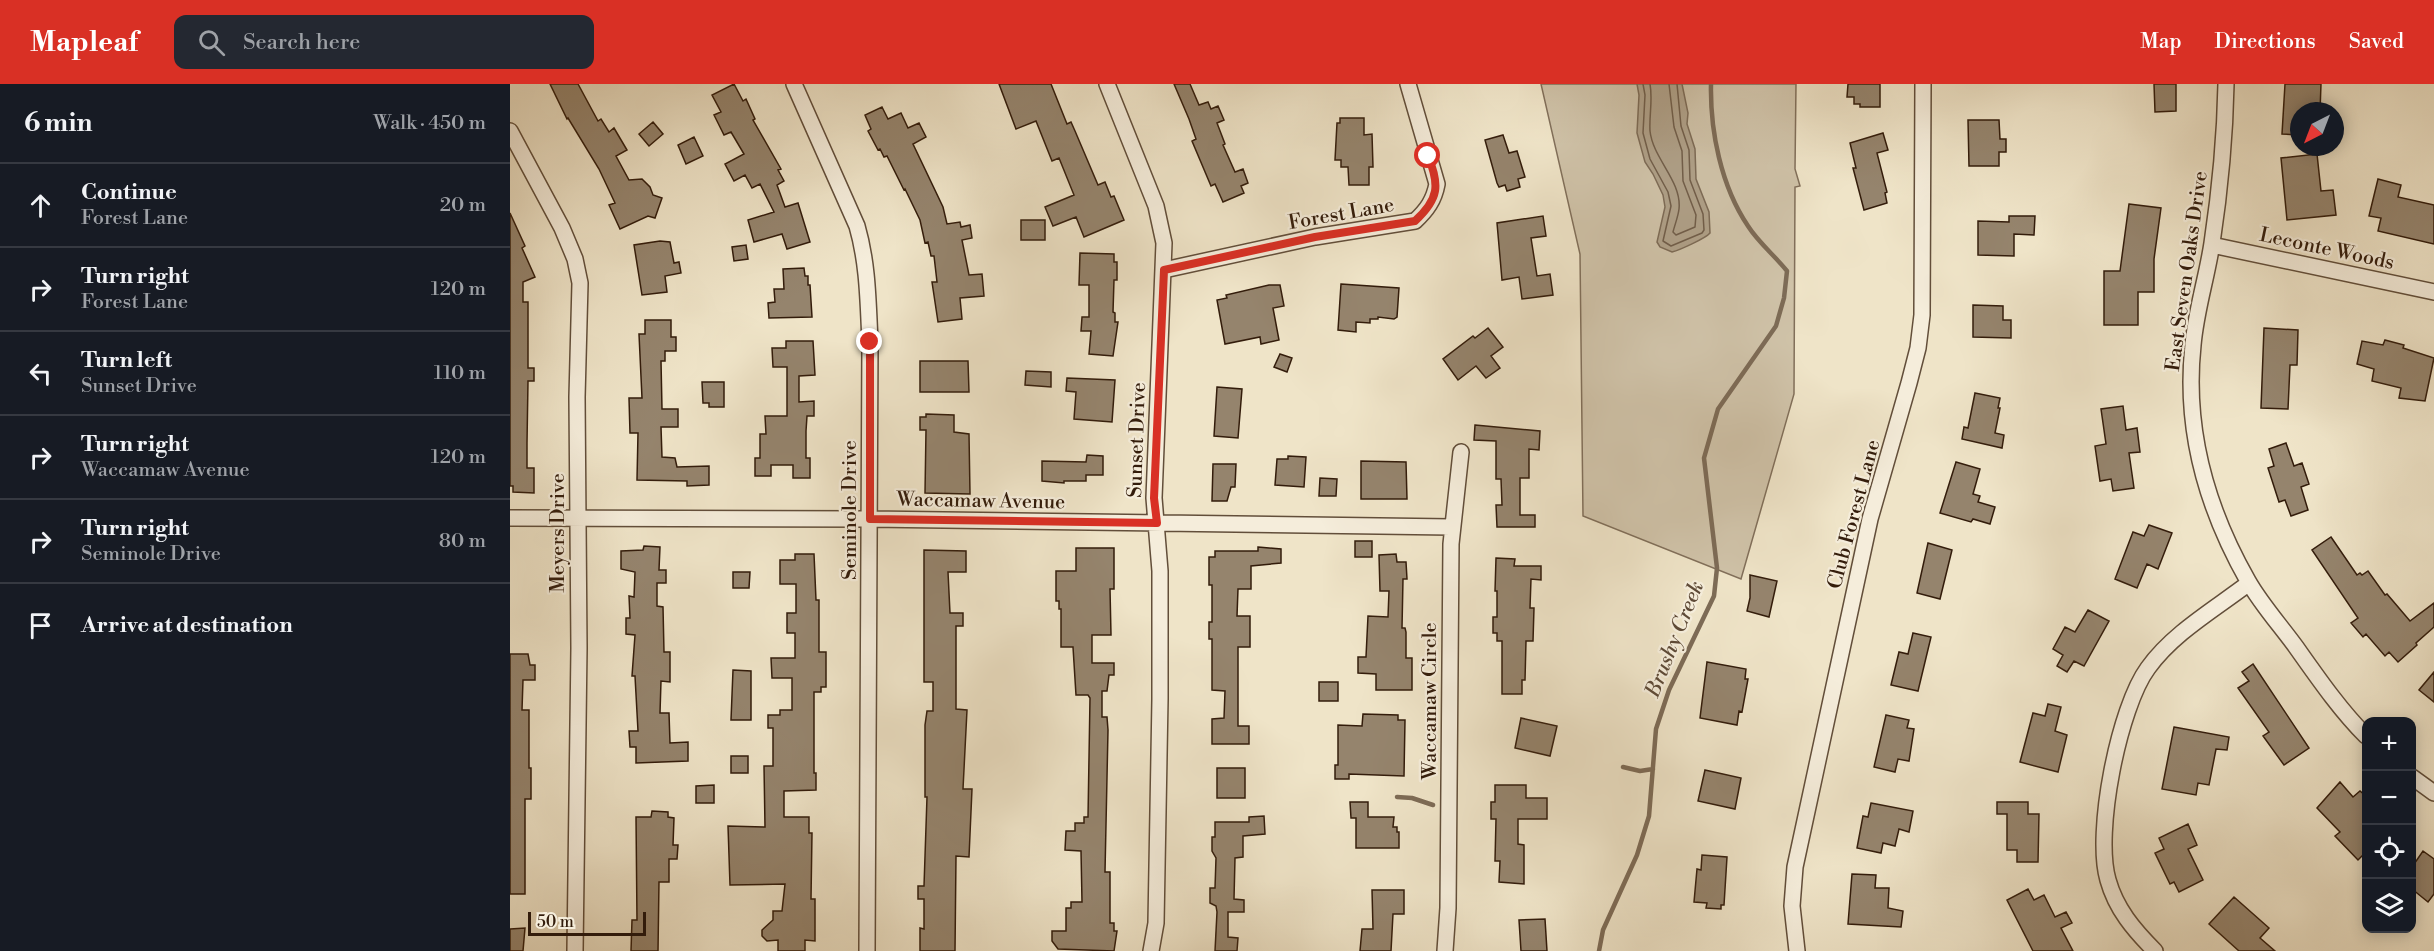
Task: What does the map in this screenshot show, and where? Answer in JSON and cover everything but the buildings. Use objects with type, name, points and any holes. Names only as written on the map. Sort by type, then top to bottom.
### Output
[{"type":"street","name":"Seminole Drive","points":[[794,84],[847,200],[863,249],[870,342],[867,951]]},
{"type":"street","name":"Sunset Drive","points":[[1107,84],[1156,206],[1164,243],[1154,498],[1157,523],[1160,711],[1156,923],[1151,951]]},
{"type":"street","name":"Forest Lane","points":[[1164,270],[1315,237],[1415,221],[1427,210],[1437,184],[1408,84]]},
{"type":"street","name":"Club Forest Lane","points":[[1797,951],[1792,906],[1795,867],[1870,519],[1885,473],[1918,348],[1922,315],[1923,265],[1923,84]]},
{"type":"street","name":"East Seven Oaks Drive","points":[[2226,84],[2223,156],[2212,245],[2192,347],[2193,418],[2198,454],[2207,489],[2223,533],[2249,583],[2336,702],[2362,731]]},
{"type":"street","name":"Meyers Drive","points":[[510,131],[562,228],[575,259],[580,283],[577,397],[579,518],[575,951]]},
{"type":"street","name":"Leconte Woods","points":[[2212,245],[2434,292]]},
{"type":"street","name":"Waccamaw Circle","points":[[1445,951],[1448,908],[1451,527],[1461,452]]},
{"type":"street","name":"Waccamaw Avenue","points":[[510,518],[870,519],[1451,527]]},
{"type":"street","points":[[2155,951],[2122,912],[2107,877],[2104,859],[2106,816],[2122,723],[2133,693],[2147,668],[2163,650],[2249,583]]},
{"type":"street","points":[[2416,780],[2434,793]]},
{"type":"shaded area","points":[[1541,84],[1796,84],[1795,169],[1800,186],[1795,187],[1794,394],[1741,579],[1583,516],[1580,254]]},
{"type":"water","points":[[1637,84],[1682,84],[1688,113],[1687,124],[1695,149],[1696,179],[1709,212],[1710,233],[1672,252],[1660,247],[1657,242],[1665,207],[1663,195],[1645,162],[1637,133],[1639,95]]},
{"type":"waterway","name":"Brushy Creek","points":[[1599,951],[1603,930],[1637,855],[1649,816],[1656,729],[1669,690],[1714,596],[1717,568],[1704,458],[1718,409],[1776,326],[1784,298],[1787,271],[1748,226],[1724,176],[1715,139],[1711,84]]},
{"type":"waterway","points":[[1623,767],[1640,771],[1653,769]]},
{"type":"waterway","points":[[1397,797],[1412,798],[1433,805]]},
{"type":"route","points":[[870,342],[870,519],[1157,523],[1154,498],[1164,270],[1315,237],[1415,221],[1427,210],[1437,184],[1428,156]]}]
